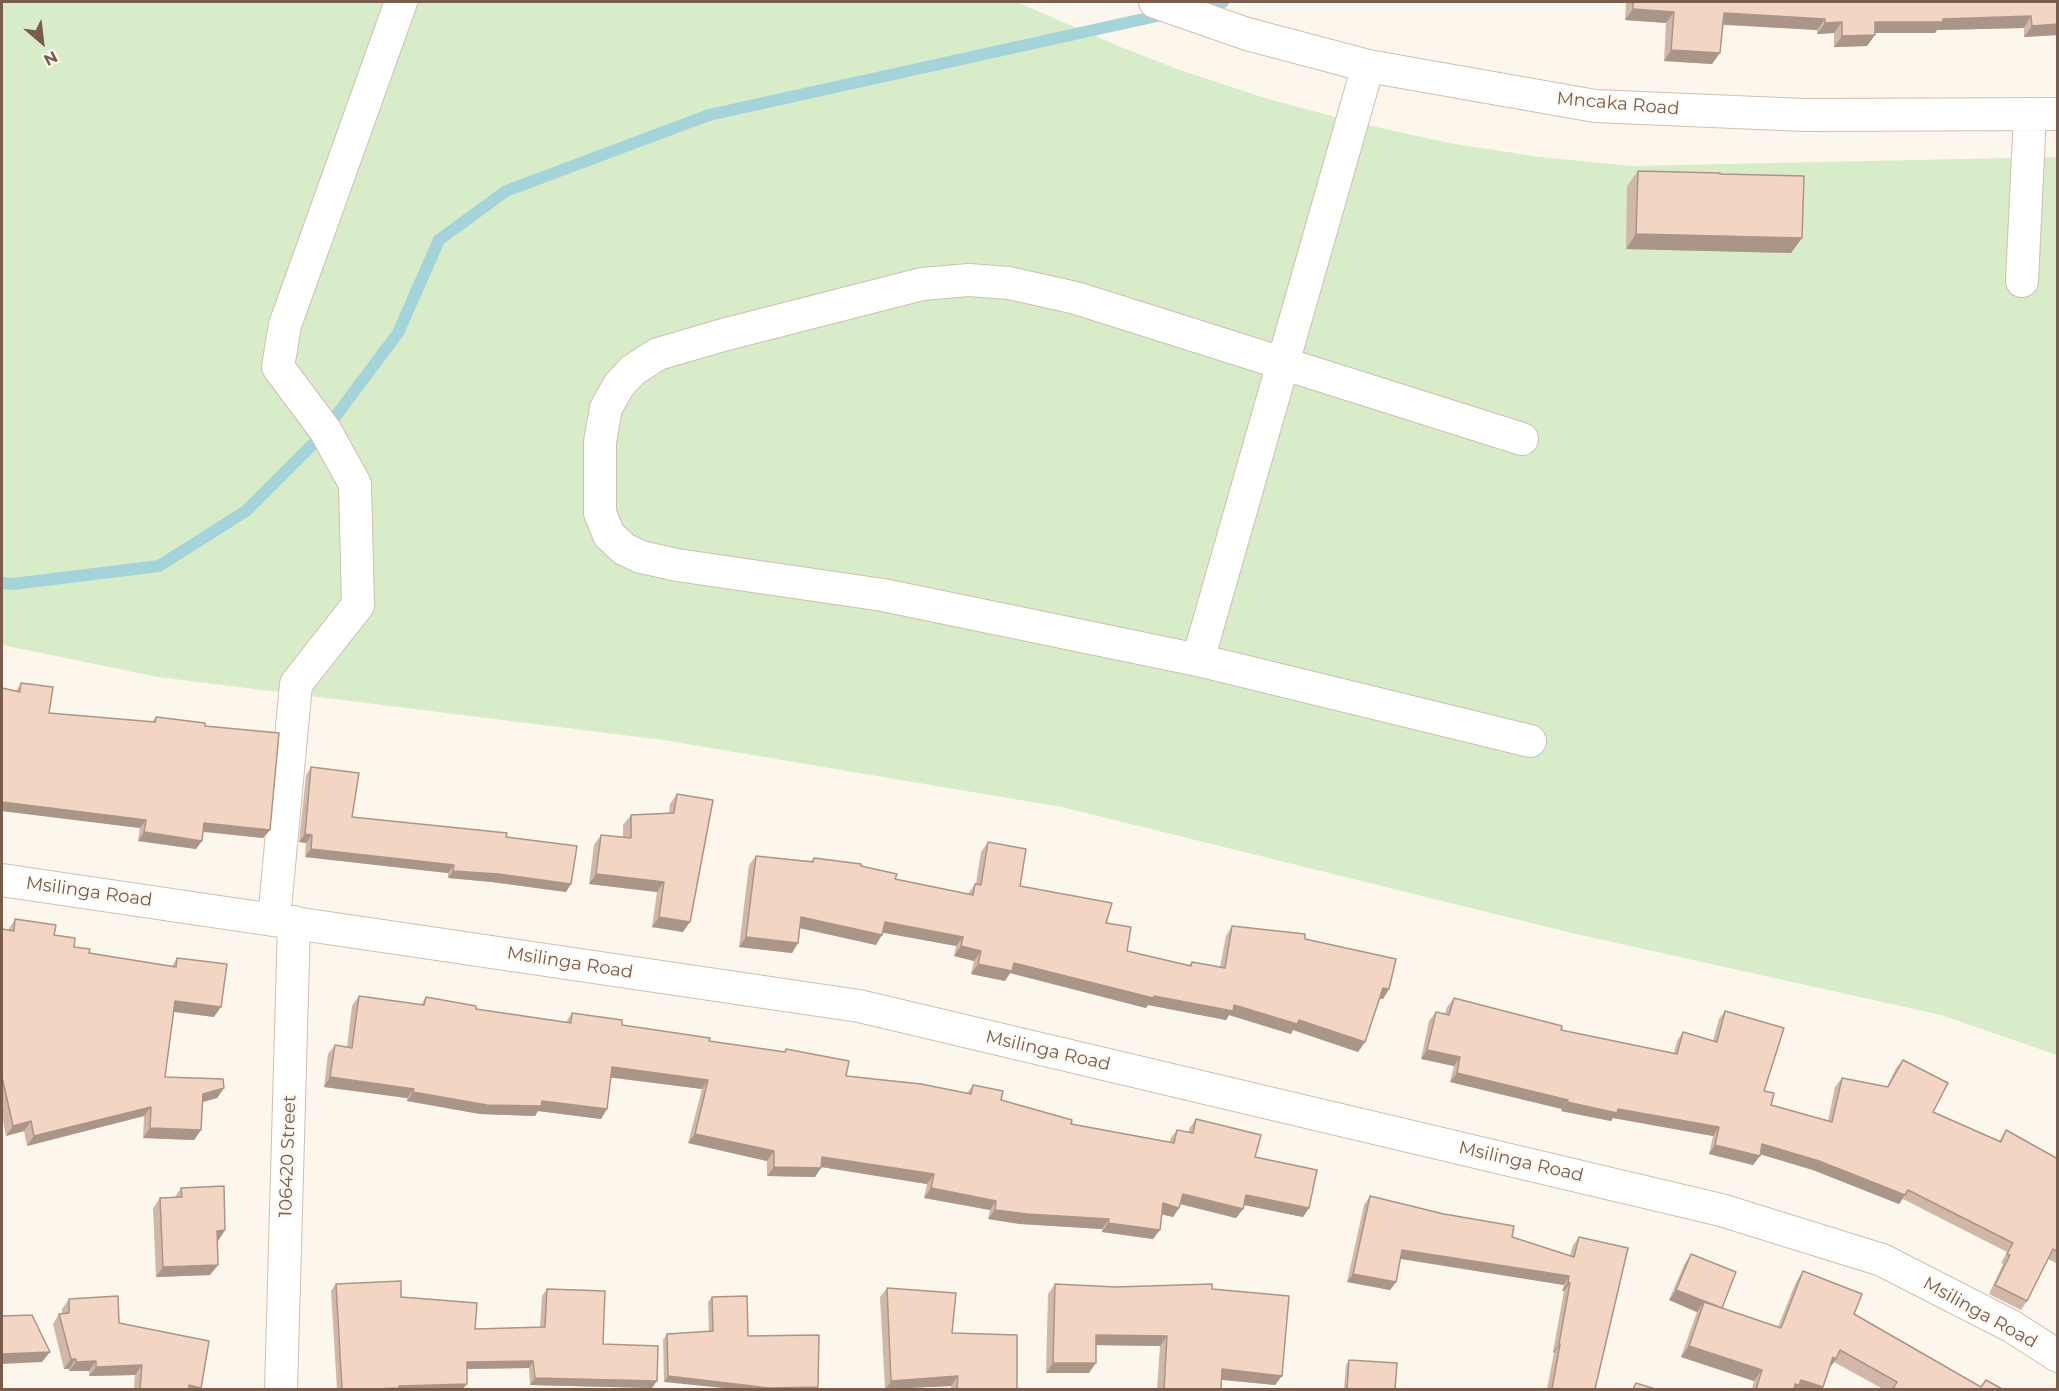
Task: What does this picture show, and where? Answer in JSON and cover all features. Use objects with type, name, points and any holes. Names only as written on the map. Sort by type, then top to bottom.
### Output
[{"type":"street","name":"106420 Street","points":[[281,1389],[284,920],[296,684],[358,605],[355,484],[325,430],[278,367],[285,325],[402,2]]},
{"type":"street","name":"Mncaka Road","points":[[1155,2],[1247,34],[1368,66],[1595,106],[1804,115],[2044,114]]},
{"type":"street","points":[[1198,660],[1368,66]]},
{"type":"street","points":[[2022,281],[2044,114]]},
{"type":"street","points":[[1522,439],[1076,298],[1009,283],[969,280],[922,284],[658,354],[633,370],[619,385],[606,408],[600,442],[600,513],[609,535],[624,549],[642,557],[677,565],[882,595],[1198,660],[1530,741]]},
{"type":"street","name":"Msilinga Road","points":[[2,880],[859,1006],[1710,1207],[1882,1260],[2011,1326],[2058,1356]]},
{"type":"green space","points":[[2,2],[1017,2],[1123,48],[1180,70],[1268,99],[1358,123],[1449,143],[1540,157],[1632,166],[2057,157],[2057,1055],[1941,1015],[1576,934],[1062,807],[663,740],[158,677],[2,645]]},
{"type":"building","points":[[1633,2],[2058,2],[2058,24],[2032,26],[2031,16],[1943,19],[1943,22],[1875,22],[1875,35],[1842,36],[1842,22],[1825,23],[1825,19],[1724,13],[1720,53],[1671,50],[1674,12],[1633,9]]},
{"type":"building","points":[[1638,171],[1804,176],[1802,238],[1636,234]]},
{"type":"building","points":[[21,683],[53,687],[49,713],[155,722],[156,717],[205,723],[205,726],[279,733],[270,830],[204,823],[202,841],[144,832],[146,820],[2,802],[2,688],[20,692]]},
{"type":"building","points":[[311,767],[359,773],[352,817],[507,833],[506,837],[577,846],[571,884],[498,874],[453,871],[454,865],[311,849],[312,835],[305,834]]},
{"type":"building","points":[[677,794],[713,800],[690,922],[659,917],[664,882],[596,874],[601,835],[631,838],[631,815],[674,813]]},
{"type":"building","points":[[988,842],[1026,849],[1020,886],[1112,903],[1106,923],[1131,927],[1127,951],[1191,966],[1192,962],[1225,968],[1232,926],[1305,934],[1305,939],[1396,959],[1389,989],[1383,988],[1365,1042],[1299,1020],[1297,1024],[1234,1005],[1233,1011],[1154,996],[1153,998],[1014,963],[1012,971],[978,964],[981,951],[961,946],[963,937],[885,922],[882,935],[801,917],[798,943],[746,937],[756,856],[813,862],[814,858],[861,864],[861,866],[897,874],[895,879],[973,895],[975,884],[981,885]]},
{"type":"building","points":[[15,919],[56,925],[54,935],[75,938],[74,947],[90,949],[89,953],[176,967],[177,958],[227,964],[221,1007],[175,1001],[165,1077],[223,1079],[224,1088],[203,1094],[201,1130],[150,1128],[151,1107],[34,1136],[31,1121],[13,1126],[2,1077],[2,929],[14,931]]},
{"type":"building","points":[[359,996],[424,1005],[426,997],[476,1006],[476,1009],[571,1023],[572,1013],[622,1020],[622,1025],[710,1038],[709,1041],[785,1052],[786,1049],[849,1061],[846,1076],[921,1084],[971,1094],[973,1085],[1003,1091],[1001,1100],[1072,1120],[1071,1124],[1174,1143],[1177,1130],[1193,1133],[1196,1119],[1261,1135],[1255,1157],[1317,1170],[1309,1208],[1246,1195],[1243,1209],[1183,1194],[1179,1208],[1163,1203],[1160,1230],[1108,1223],[1109,1219],[995,1210],[996,1201],[931,1188],[934,1174],[822,1157],[821,1168],[774,1167],[774,1151],[695,1134],[708,1080],[612,1067],[607,1109],[542,1101],[541,1106],[487,1105],[413,1092],[414,1089],[330,1077],[335,1045],[352,1048]]},
{"type":"building","points":[[1454,998],[1562,1026],[1561,1030],[1677,1054],[1683,1032],[1717,1042],[1725,1011],[1784,1028],[1764,1091],[1774,1093],[1771,1105],[1832,1122],[1842,1078],[1888,1087],[1903,1060],[1948,1083],[1933,1112],[2001,1142],[2006,1130],[2058,1159],[2058,1252],[2053,1249],[2027,1301],[1995,1285],[2010,1255],[2007,1254],[2013,1243],[1908,1190],[1905,1195],[1819,1161],[1762,1144],[1760,1156],[1715,1145],[1719,1127],[1618,1109],[1617,1113],[1457,1073],[1460,1057],[1427,1050],[1436,1012],[1449,1015]]},
{"type":"building","points":[[224,1186],[225,1230],[217,1231],[218,1265],[163,1267],[160,1198],[182,1197],[181,1188]]},
{"type":"building","points":[[1370,1196],[1444,1214],[1514,1226],[1512,1237],[1574,1257],[1579,1237],[1628,1248],[1595,1389],[1552,1389],[1570,1283],[1568,1282],[1569,1276],[1402,1250],[1396,1282],[1353,1274]]},
{"type":"building","points":[[1691,1254],[1736,1272],[1722,1308],[1676,1290]]},
{"type":"building","points":[[1803,1271],[1862,1294],[1854,1314],[1981,1387],[1986,1380],[2002,1389],[1893,1389],[1897,1382],[1840,1350],[1836,1359],[1833,1357],[1823,1387],[1801,1380],[1799,1385],[1795,1384],[1794,1389],[1756,1389],[1762,1370],[1689,1346],[1704,1302],[1781,1328]]},
{"type":"building","points":[[401,1281],[401,1297],[477,1303],[475,1329],[545,1327],[547,1289],[605,1291],[603,1344],[658,1346],[657,1381],[535,1378],[533,1361],[467,1362],[467,1384],[342,1389],[336,1284]]},
{"type":"building","points":[[1055,1284],[1116,1287],[1212,1284],[1212,1289],[1289,1296],[1282,1376],[1222,1369],[1221,1389],[1164,1389],[1167,1336],[1096,1335],[1096,1363],[1053,1363]]},
{"type":"building","points":[[887,1288],[956,1293],[952,1333],[1017,1335],[1017,1389],[957,1389],[958,1376],[891,1381]]},
{"type":"building","points":[[118,1296],[119,1323],[209,1341],[201,1388],[189,1385],[189,1389],[140,1389],[142,1365],[96,1367],[96,1361],[76,1362],[76,1359],[71,1359],[59,1314],[69,1313],[69,1299]]},
{"type":"building","points":[[747,1296],[748,1336],[819,1335],[818,1387],[769,1388],[668,1376],[667,1334],[713,1331],[712,1297]]},
{"type":"building","points":[[32,1315],[50,1352],[2,1354],[2,1316]]},
{"type":"building","points":[[1349,1360],[1397,1363],[1395,1389],[1347,1389]]},
{"type":"building","points":[[1636,1383],[1655,1389],[1633,1389]]},
{"type":"waterway","points":[[1194,8],[1223,2]]},
{"type":"waterway","points":[[2,583],[13,584],[159,566],[246,511],[320,437],[398,333],[439,240],[506,191],[709,115],[1166,14]]}]
